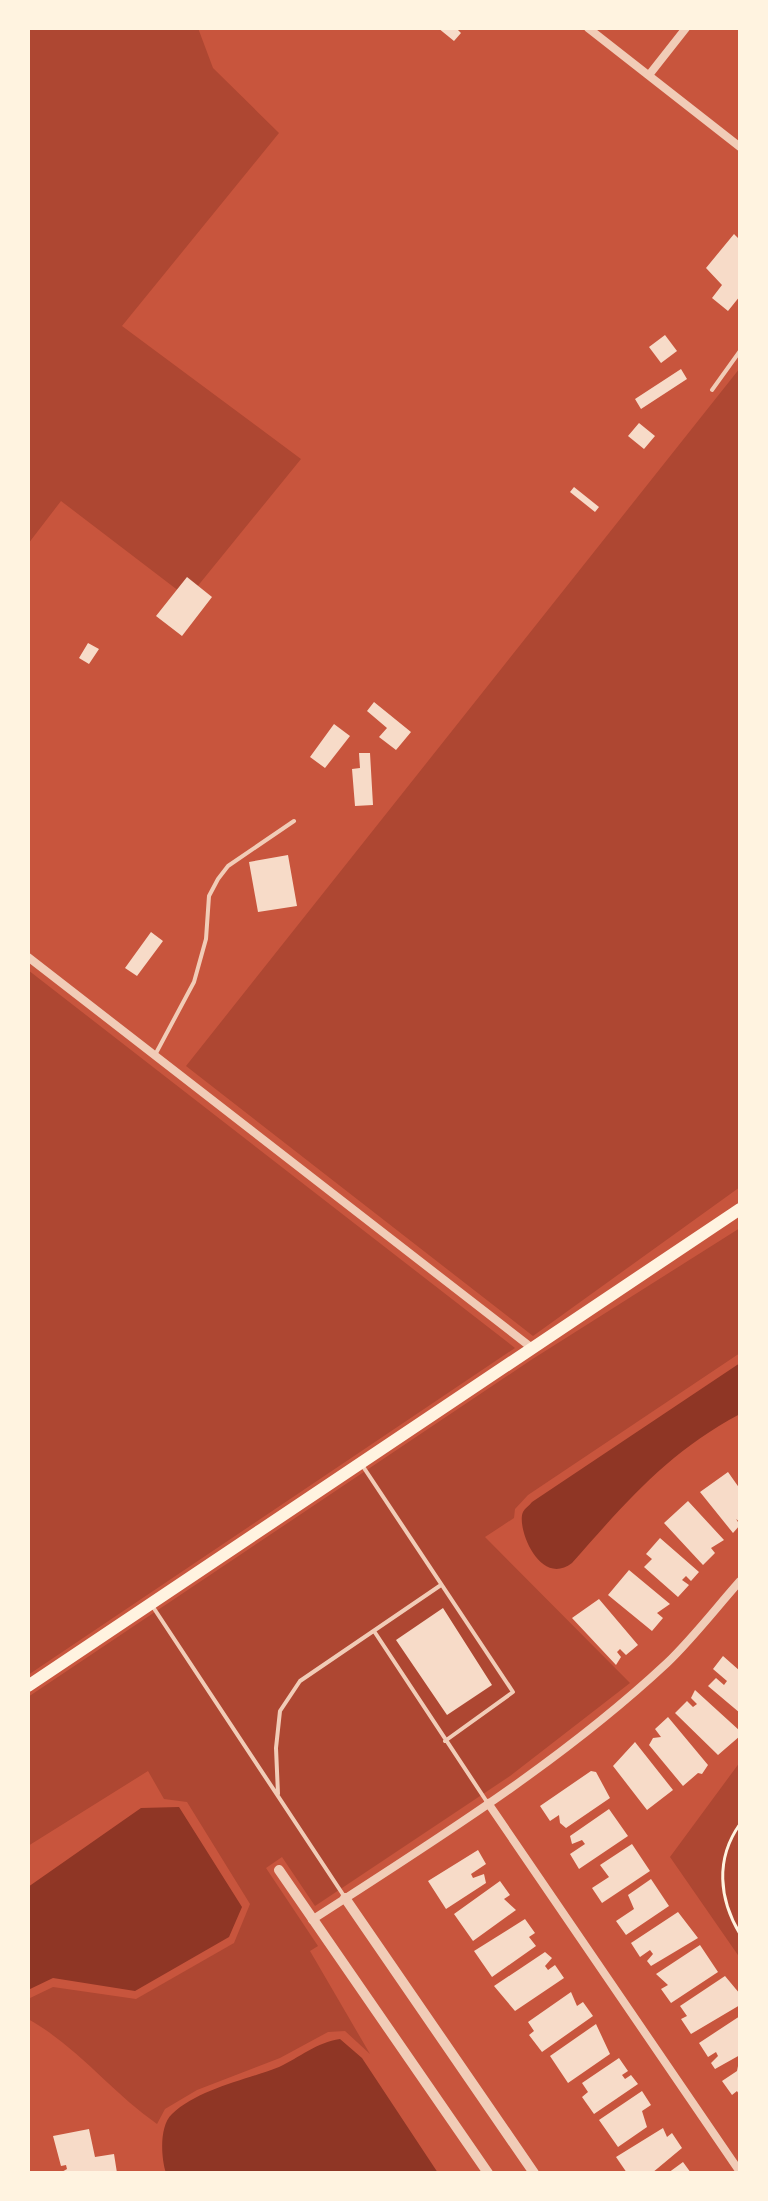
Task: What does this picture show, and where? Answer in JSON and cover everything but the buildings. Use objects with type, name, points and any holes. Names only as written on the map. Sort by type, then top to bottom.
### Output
[{"type":"main road","points":[[28,1686],[740,1209]]},
{"type":"street","points":[[588,28],[740,147]]},
{"type":"street","points":[[649,75],[686,28]]},
{"type":"street","points":[[28,957],[532,1348]]},
{"type":"street","points":[[312,1920],[488,1803],[613,1710],[669,1661],[740,1581]]},
{"type":"street","points":[[488,1803],[740,2172]]},
{"type":"street","points":[[279,1870],[488,2173]]},
{"type":"street","points":[[345,1898],[534,2173]]},
{"type":"lane","points":[[712,390],[740,351]]},
{"type":"lane","points":[[155,1055],[194,982],[206,939],[209,896],[218,879],[228,866],[294,821]]},
{"type":"lane","points":[[360,1463],[513,1692],[445,1741]]},
{"type":"lane","points":[[278,1795],[276,1748],[280,1711],[300,1681],[441,1585]]},
{"type":"lane","points":[[151,1604],[345,1898]]},
{"type":"lane","points":[[374,1631],[488,1803]]},
{"type":"path","points":[[740,1824],[724,1864],[722,1886],[728,1912],[740,1934]]},
{"type":"shaded area","points":[[28,28],[198,28],[213,68],[279,133],[122,326],[301,459],[188,598],[61,501],[28,544]]},
{"type":"shaded area","points":[[740,368],[740,1187],[533,1336],[186,1066]]},
{"type":"shaded area","points":[[28,970],[515,1348],[28,1675]]},
{"type":"shaded area","points":[[740,1228],[740,1353],[528,1495],[515,1509],[514,1518],[485,1537],[630,1683],[510,1776],[315,1906],[282,1857],[266,1868],[318,1946],[310,1951],[370,2054],[345,2031],[328,2032],[280,2058],[197,2090],[165,2109],[157,2124],[62,2042],[28,2019],[28,1999],[53,1987],[136,1999],[234,1943],[250,1904],[187,1802],[164,1799],[148,1771],[28,1846],[28,1697],[531,1360]]},
{"type":"shaded area","points":[[740,1363],[740,1414],[669,1462],[630,1499],[572,1563],[560,1569],[549,1568],[540,1562],[532,1552],[523,1529],[523,1512],[532,1502]]},
{"type":"shaded area","points":[[740,1762],[740,1958],[670,1857]]},
{"type":"shaded area","points":[[179,1807],[242,1907],[229,1937],[135,1991],[53,1978],[28,1990],[28,1887],[141,1808]]},
{"type":"shaded area","points":[[340,2039],[362,2058],[438,2173],[166,2173],[162,2151],[165,2126],[172,2114],[183,2105]]}]
